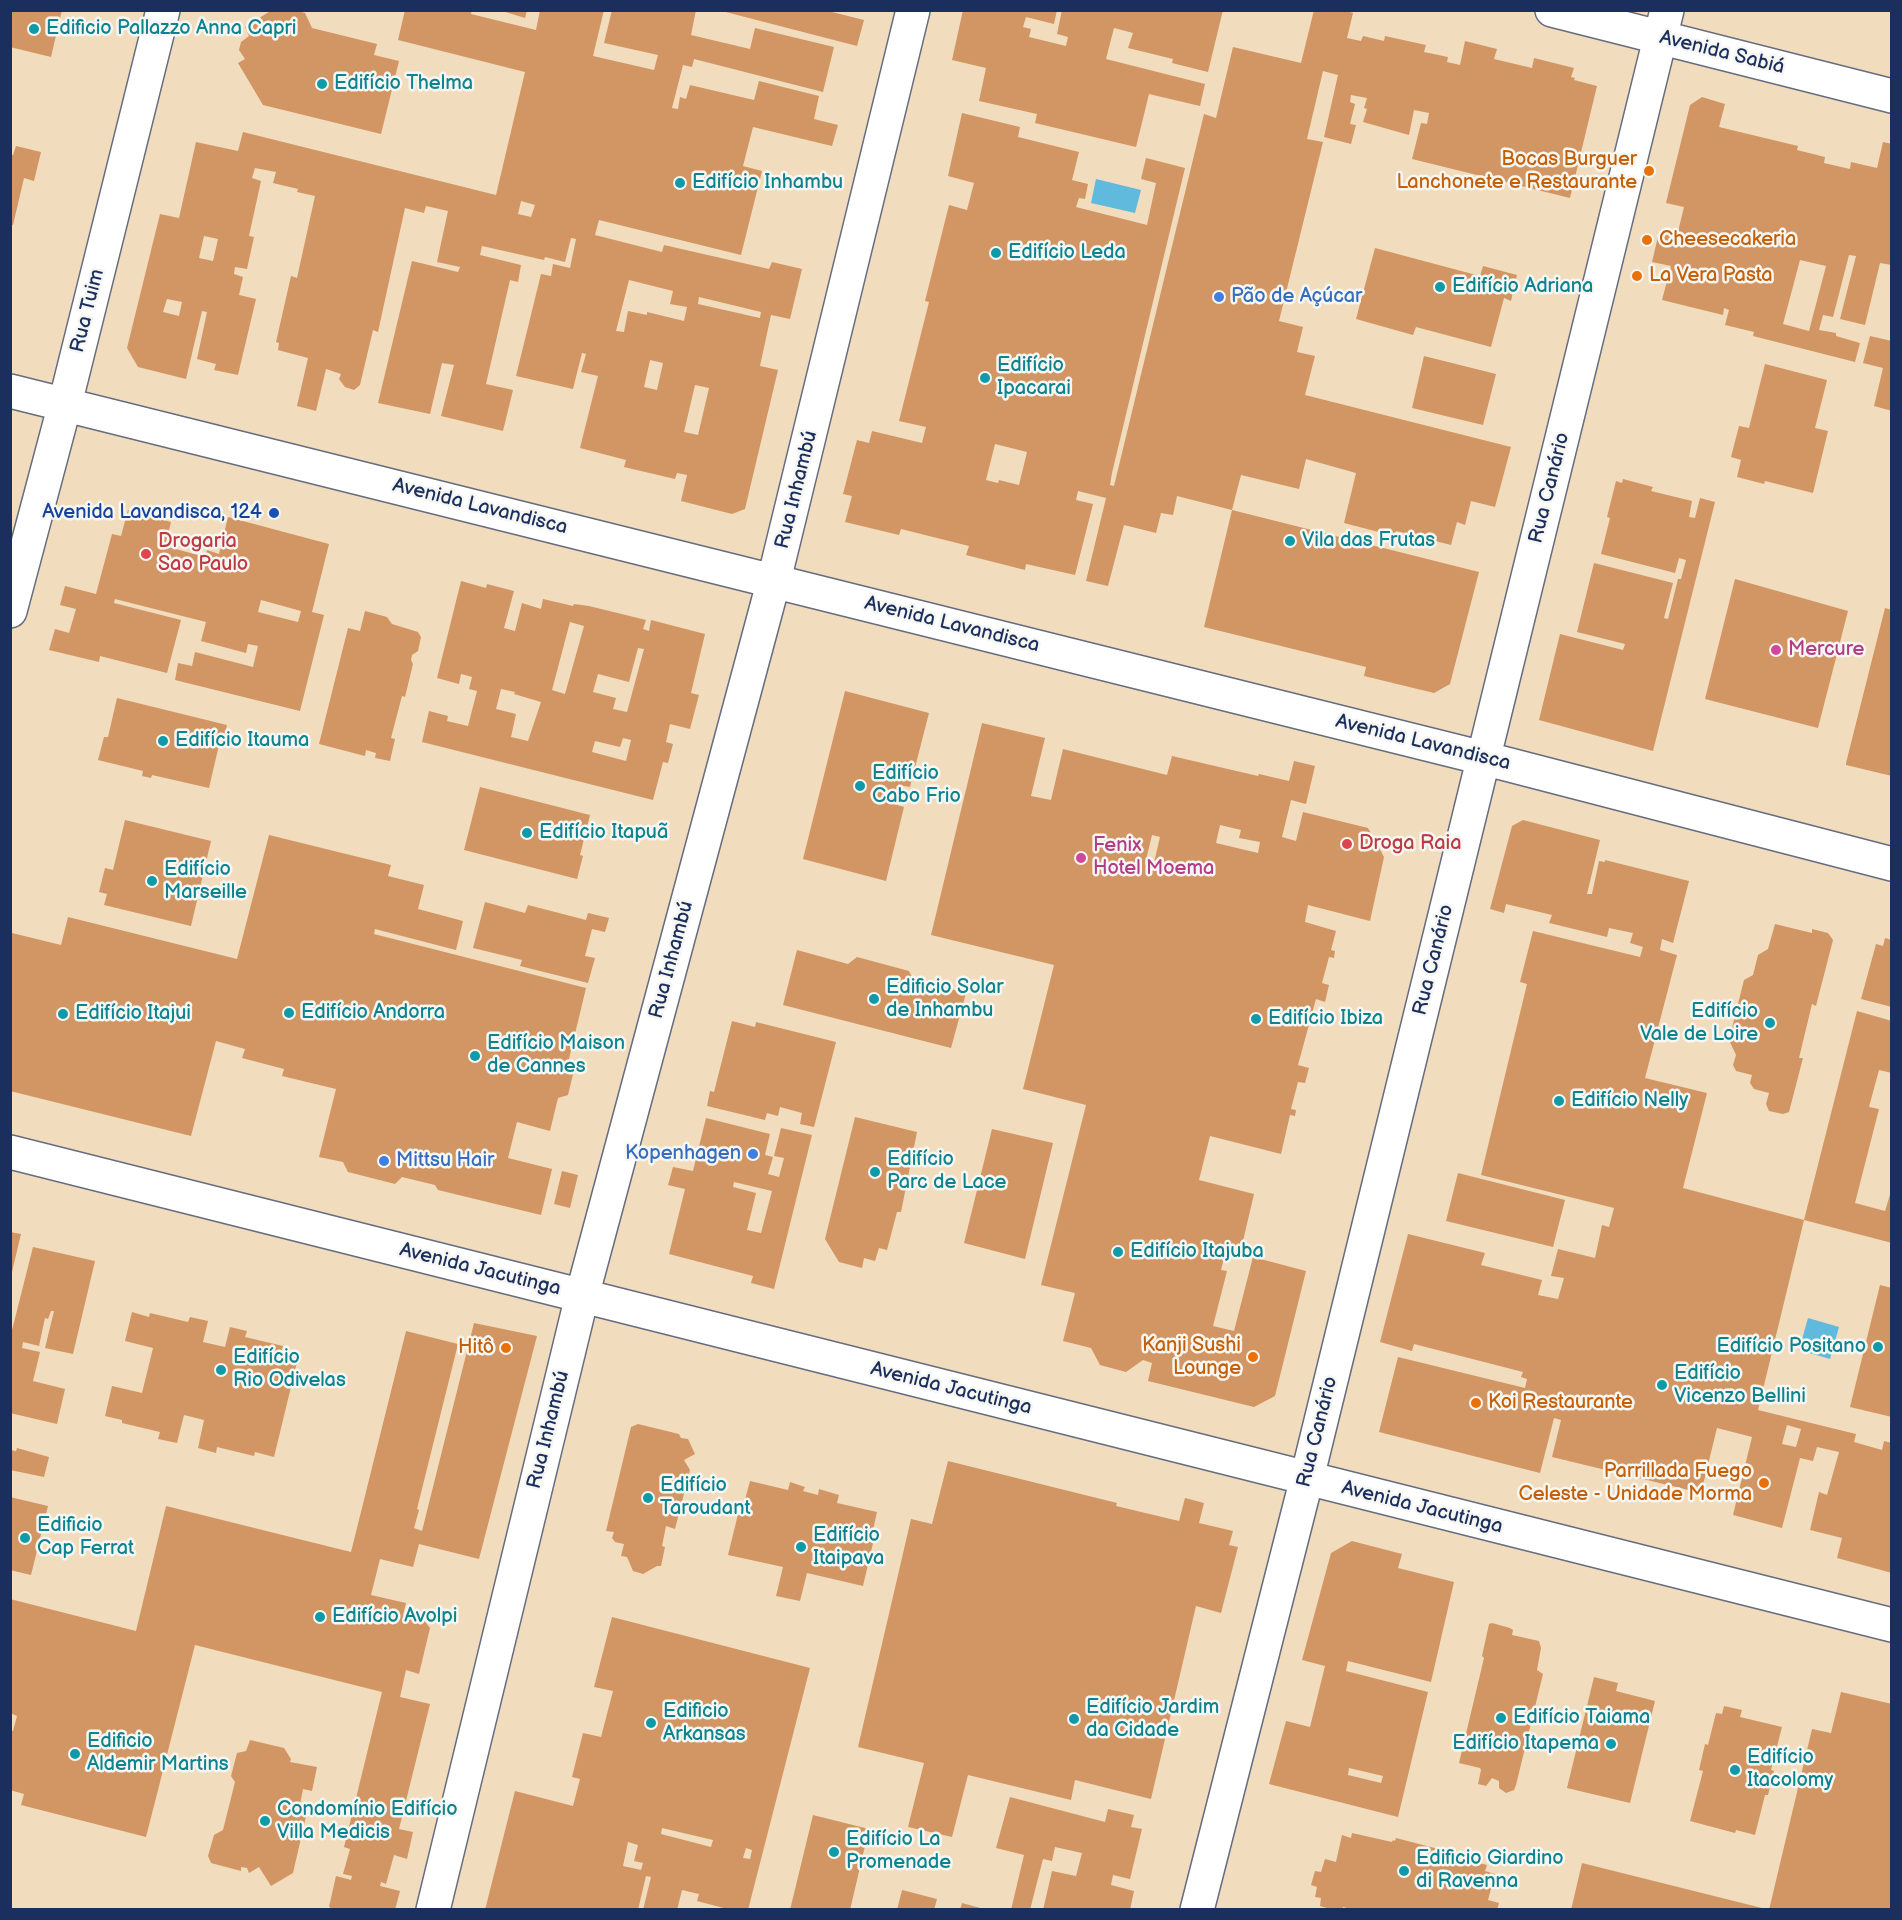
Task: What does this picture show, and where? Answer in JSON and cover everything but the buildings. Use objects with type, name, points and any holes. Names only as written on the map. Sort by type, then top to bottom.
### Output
[{"type":"street","name":"Rua Tuim","points":[[10,611],[65,404],[163,10]]},
{"type":"street","name":"Rua Inhambú","points":[[433,1910],[582,1296],[774,580],[913,10]]},
{"type":"street","name":"Avenida Sabiá","points":[[1552,10],[1664,24],[1892,96]]},
{"type":"street","name":"Rua Canário","points":[[1197,1910],[1306,1478],[1664,24]]},
{"type":"street","name":"Avenida Lavandisca","points":[[10,390],[1483,758],[1892,864]]},
{"type":"street","name":"Avenida Jacutinga","points":[[10,1152],[1892,1625]]},
{"type":"water","points":[[1096,179],[1141,190],[1135,213],[1091,203]]},
{"type":"water","points":[[1808,1318],[1839,1327],[1830,1359],[1799,1350]]},
{"type":"place","name":"Edificio Pallazzo Anna Capri","points":[[34,29]]},
{"type":"place","name":"Edifício Thelma","points":[[322,84]]},
{"type":"place","name":"Bocas Burguer Lanchonete e Restaurante","points":[[1649,171]]},
{"type":"place","name":"Edifício Inhambu","points":[[680,183]]},
{"type":"place","name":"Cheesecakeria","points":[[1647,240]]},
{"type":"place","name":"Edifício Leda","points":[[996,253]]},
{"type":"place","name":"La Vera Pasta","points":[[1637,276]]},
{"type":"place","name":"Edifício Adriana","points":[[1440,287]]},
{"type":"place","name":"Pão de Açúcar","points":[[1219,297]]},
{"type":"place","name":"Edifício Ipacarai","points":[[985,378]]},
{"type":"place","name":"Avenida Lavandisca, 124","points":[[274,513]]},
{"type":"place","name":"Vila das Frutas","points":[[1290,541]]},
{"type":"place","name":"Drogaria Sao Paulo","points":[[146,554]]},
{"type":"place","name":"Mercure","points":[[1776,650]]},
{"type":"place","name":"Edifício Itauma","points":[[163,741]]},
{"type":"place","name":"Edifício Cabo Frio","points":[[860,786]]},
{"type":"place","name":"Edifício Itapuã","points":[[527,833]]},
{"type":"place","name":"Droga Raia","points":[[1347,844]]},
{"type":"place","name":"Fenix Hotel Moema","points":[[1081,858]]},
{"type":"place","name":"Edifício Marseille","points":[[152,881]]},
{"type":"place","name":"Edificio Solar de Inhambu","points":[[874,999]]},
{"type":"place","name":"Edifício Andorra","points":[[289,1013]]},
{"type":"place","name":"Edifício Itajui","points":[[63,1014]]},
{"type":"place","name":"Edifício Ibiza","points":[[1256,1019]]},
{"type":"place","name":"Edifício Vale de Loire","points":[[1770,1023]]},
{"type":"place","name":"Edifício Maison de Cannes","points":[[475,1056]]},
{"type":"place","name":"Edifício Nelly","points":[[1559,1101]]},
{"type":"place","name":"Kopenhagen","points":[[753,1154]]},
{"type":"place","name":"Mittsu Hair","points":[[384,1161]]},
{"type":"place","name":"Edifício Parc de Lace","points":[[875,1172]]},
{"type":"place","name":"Edifício Itajuba","points":[[1118,1252]]},
{"type":"place","name":"Edifício Positano","points":[[1878,1347]]},
{"type":"place","name":"Hitô","points":[[506,1348]]},
{"type":"place","name":"Kanji Sushi Lounge","points":[[1253,1357]]},
{"type":"place","name":"Edifício Rio Odivelas","points":[[221,1370]]},
{"type":"place","name":"Edifício Vicenzo Bellini","points":[[1662,1385]]},
{"type":"place","name":"Koi Restaurante","points":[[1476,1403]]},
{"type":"place","name":"Parrillada Fuego Celeste - Unidade Morma","points":[[1764,1483]]},
{"type":"place","name":"Edifício Taroudant","points":[[648,1498]]},
{"type":"place","name":"Edificio Cap Ferrat","points":[[25,1538]]},
{"type":"place","name":"Edifício Itaipava","points":[[801,1547]]},
{"type":"place","name":"Edifício Avolpi","points":[[320,1617]]},
{"type":"place","name":"Edifício Taiama","points":[[1501,1718]]},
{"type":"place","name":"Edifício Jardim da Cidade","points":[[1074,1719]]},
{"type":"place","name":"Edificio Arkansas","points":[[651,1723]]},
{"type":"place","name":"Edifício Itapema","points":[[1611,1744]]},
{"type":"place","name":"Edificio Aldemir Martins","points":[[75,1754]]},
{"type":"place","name":"Edifício Itacolomy","points":[[1735,1770]]},
{"type":"place","name":"Condomínio Edifício Villa Medicis","points":[[265,1821]]},
{"type":"place","name":"Edifício La Promenade","points":[[834,1852]]},
{"type":"place","name":"Edificio Giardino di Ravenna","points":[[1404,1871]]}]
